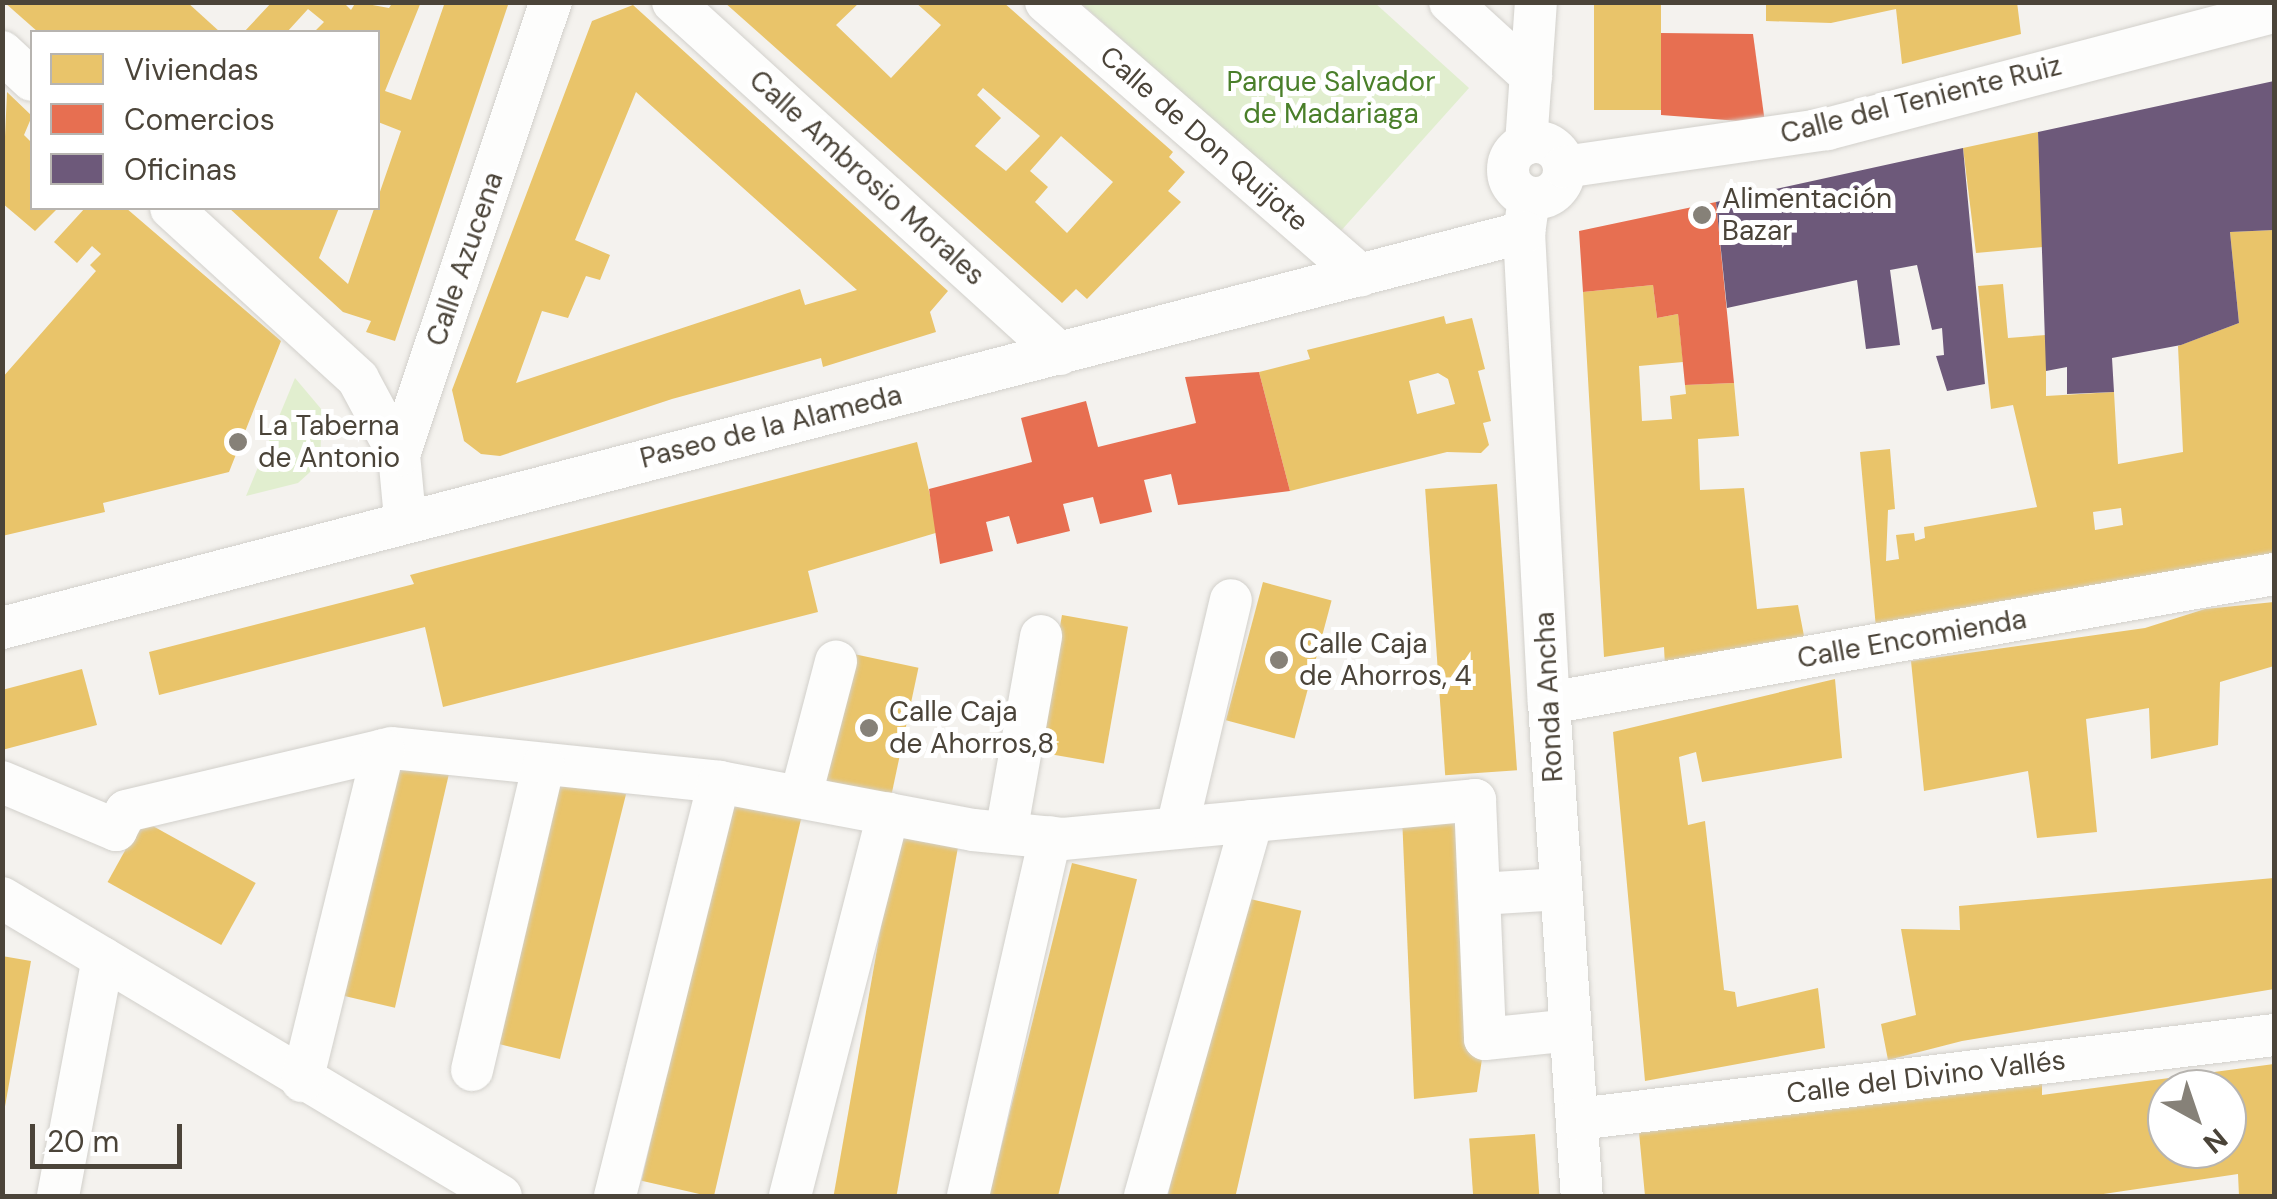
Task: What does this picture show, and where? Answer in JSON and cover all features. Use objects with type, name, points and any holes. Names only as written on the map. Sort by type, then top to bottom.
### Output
[{"type":"street","name":"Calle Azucena","points":[[405,518],[399,456],[552,2]]},
{"type":"street","name":"Calle Ambrosio Morales","points":[[674,2],[1060,354]]},
{"type":"street","name":"Calle de Don Quijote","points":[[1046,2],[1361,276]]},
{"type":"street","points":[[1450,2],[1531,76]]},
{"type":"street","points":[[1526,144],[1536,2]]},
{"type":"street","name":"Calle del Teniente Ruiz","points":[[1564,167],[1827,129],[2274,12]]},
{"type":"street","points":[[2,52],[30,78]]},
{"type":"street","points":[[1526,144],[1550,146],[1564,167],[1555,192],[1526,215],[1508,172],[1512,155],[1526,144]]},
{"type":"street","points":[[173,210],[358,379],[399,456]]},
{"type":"street","name":"Paseo de la Alameda","points":[[7,622],[1361,276],[1526,215]]},
{"type":"street","name":"Ronda Ancha","points":[[1526,215],[1549,703],[1582,1196]]},
{"type":"street","name":"Calle Encomienda","points":[[1549,703],[2274,574]]},
{"type":"street","points":[[1177,828],[1231,600]]},
{"type":"street","points":[[1006,833],[1041,636]]},
{"type":"street","points":[[801,795],[836,662]]},
{"type":"street","points":[[302,1080],[383,750]]},
{"type":"street","points":[[2,782],[116,830],[126,811],[383,750],[719,782],[1050,838],[1475,800],[1485,1039],[1572,1030]]},
{"type":"street","points":[[472,1070],[544,764]]},
{"type":"street","points":[[614,1196],[719,782]]},
{"type":"street","points":[[790,1196],[888,813]]},
{"type":"street","points":[[1145,1196],[1252,821]]},
{"type":"street","points":[[968,1196],[1050,838]]},
{"type":"street","points":[[1479,894],[1562,890]]},
{"type":"street","points":[[2,898],[501,1196]]},
{"type":"street","points":[[58,1196],[103,958]]},
{"type":"street","name":"Calle del Divino Vallés","points":[[1578,1118],[2274,1035]]},
{"type":"green space","name":"Parque Salvador de Madariaga","points":[[1081,3],[1375,3],[1469,88],[1339,233]]},
{"type":"green space","points":[[295,378],[322,410],[320,463],[298,483],[246,496]]},
{"type":"building: Viviendas","points":[[4,2],[187,2],[218,30],[36,30]]},
{"type":"building: Viviendas","points":[[272,2],[343,2],[351,10],[356,2],[389,8],[393,2],[421,2],[385,91],[411,100],[445,2],[509,2],[395,341],[366,332],[371,321],[343,312],[231,210],[338,210],[319,258],[348,284],[374,210],[380,210],[380,192],[401,131],[380,123],[380,30],[316,30],[324,22],[308,9],[289,30],[246,30]]},
{"type":"building: Viviendas","points":[[724,2],[860,2],[836,25],[891,78],[941,25],[915,2],[1003,2],[1173,152],[1169,157],[1185,172],[1168,191],[1181,202],[1087,299],[1076,289],[1062,303]],"holes":[[[983,88],[1040,136],[1006,171],[975,146],[1001,118],[977,95]],[[1061,136],[1113,182],[1067,233],[1035,202],[1048,187],[1030,171]]]},
{"type":"building: Viviendas","points":[[1594,2],[1661,2],[1661,110],[1594,110]]},
{"type":"building: Viviendas","points":[[1766,2],[2017,2],[2021,34],[1902,64],[1896,9],[1831,23],[1766,21]]},
{"type":"building: Viviendas","points":[[633,5],[948,291],[930,312],[936,332],[823,367],[821,358],[672,399],[500,456],[481,454],[464,441],[452,390],[592,21]],"holes":[[[636,92],[857,290],[805,305],[800,289],[516,383],[542,311],[568,318],[586,276],[600,280],[610,255],[575,240]]]},
{"type":"building: Viviendas","points":[[7,92],[30,114],[24,135],[30,141],[30,210],[56,210],[35,231],[2,203]]},
{"type":"building: Viviendas","points":[[2038,132],[2043,247],[1976,253],[1963,148]]},
{"type":"building: Viviendas","points":[[83,210],[128,210],[281,341],[229,472],[103,503],[105,512],[2,536],[2,378],[96,271],[90,265],[101,254],[92,246],[77,263],[54,242]]},
{"type":"building: Viviendas","points":[[2274,230],[2274,556],[1876,628],[1860,452],[1890,449],[1895,509],[1888,510],[1886,561],[1899,559],[1896,535],[1914,533],[1915,541],[1925,538],[1924,527],[2037,507],[2013,405],[1991,409],[1978,286],[2003,284],[2008,338],[2046,335],[2046,396],[2114,392],[2118,464],[2183,452],[2178,346],[2239,323],[2230,232]],"holes":[[[2121,508],[2123,525],[2095,530],[2093,512]]]},
{"type":"building: Viviendas","points":[[1653,285],[1657,318],[1678,314],[1683,362],[1639,366],[1642,421],[1672,419],[1670,396],[1686,394],[1685,385],[1734,383],[1739,436],[1698,439],[1700,490],[1744,488],[1757,609],[1798,605],[1805,641],[1665,666],[1664,647],[1604,657],[1583,292]]},
{"type":"building: Viviendas","points":[[1444,316],[1446,324],[1472,318],[1485,369],[1478,371],[1491,421],[1483,423],[1489,445],[1481,453],[1447,452],[1290,491],[1259,372],[1310,359],[1307,350]],"holes":[[[1438,373],[1448,379],[1455,404],[1417,414],[1409,381]]]},
{"type":"building: Viviendas","points":[[917,442],[939,532],[808,571],[818,612],[443,707],[425,627],[159,695],[149,652],[414,584],[410,575]]},
{"type":"building: Viviendas","points":[[1497,484],[1517,770],[1445,775],[1425,489]]},
{"type":"building: Viviendas","name":"Calle Caja de Ahorros, 4","points":[[1263,582],[1332,600],[1295,739],[1226,720]]},
{"type":"building: Viviendas","points":[[2274,602],[2274,666],[2220,682],[2218,745],[2151,759],[2149,708],[2086,719],[2097,832],[2037,838],[2028,771],[1924,791],[1911,661],[2145,628],[2205,609]]},
{"type":"building: Viviendas","points":[[1062,615],[1128,627],[1104,764],[1038,752]]},
{"type":"building: Viviendas","name":"Calle Caja de Ahorros,8","points":[[849,653],[918,668],[890,803],[820,788]]},
{"type":"building: Viviendas","points":[[82,669],[97,725],[2,750],[2,690]]},
{"type":"building: Viviendas","points":[[1835,679],[1842,758],[1702,782],[1696,752],[1679,757],[1688,825],[1705,821],[1724,990],[1735,992],[1737,1007],[1818,988],[1825,1048],[1645,1081],[1613,732]]},
{"type":"building: Viviendas","points":[[399,750],[452,762],[395,1008],[342,996]]},
{"type":"building: Viviendas","points":[[561,778],[626,794],[560,1059],[495,1043]]},
{"type":"building: Viviendas","points":[[732,789],[804,806],[714,1196],[642,1181]]},
{"type":"building: Viviendas","points":[[1402,816],[1466,823],[1485,1039],[1477,1092],[1414,1099]]},
{"type":"building: Viviendas","points":[[142,820],[256,883],[221,945],[108,882]]},
{"type":"building: Viviendas","points":[[897,836],[958,847],[896,1196],[834,1196]]},
{"type":"building: Viviendas","points":[[1072,863],[1137,879],[1058,1196],[989,1196]]},
{"type":"building: Viviendas","points":[[2274,878],[2274,989],[1962,1041],[1888,1060],[1881,1024],[1916,1015],[1901,929],[1960,930],[1959,906]]},
{"type":"building: Viviendas","points":[[1237,896],[1301,911],[1235,1196],[1168,1196]]},
{"type":"building: Viviendas","points":[[2,956],[31,961],[4,1112],[2,1111]]},
{"type":"building: Viviendas","points":[[2274,1064],[2274,1196],[2239,1196],[2238,1174],[2090,1196],[1645,1196],[1638,1122],[2042,1077],[2042,1095],[2147,1081],[2147,1169],[2247,1169],[2247,1069],[2237,1069]]},
{"type":"building: Viviendas","points":[[1535,1134],[1539,1196],[1473,1196],[1469,1139]]},
{"type":"building: Comercios","points":[[1661,33],[1753,34],[1765,123],[1661,115]]},
{"type":"building: Comercios","points":[[1716,202],[1734,383],[1685,385],[1678,314],[1657,318],[1653,285],[1583,292],[1579,231]]},
{"type":"building: Comercios","points":[[1259,372],[1290,491],[1178,505],[1171,474],[1144,480],[1152,512],[1100,524],[1093,497],[1063,504],[1070,531],[1017,544],[1009,516],[986,522],[993,551],[940,564],[929,489],[1032,462],[1021,418],[1086,401],[1098,447],[1196,423],[1185,377]]},
{"type":"building: Oficinas","points":[[2274,81],[2274,230],[2230,232],[2239,323],[2181,345],[2112,358],[2114,392],[2067,394],[2067,367],[2046,371],[2038,132]]},
{"type":"building: Oficinas","points":[[1963,148],[1985,384],[1947,391],[1936,356],[1944,355],[1942,328],[1932,330],[1917,265],[1890,270],[1900,345],[1866,349],[1857,280],[1727,308],[1716,202]]},
{"type":"place","name":"Alimentación Bazar","points":[[1702,215]]},
{"type":"place","name":"La Taberna de Antonio","points":[[238,442]]},
{"type":"place","name":"Calle Caja de Ahorros, 4","points":[[1279,660]]},
{"type":"place","name":"Calle Caja de Ahorros,8","points":[[869,728]]}]
